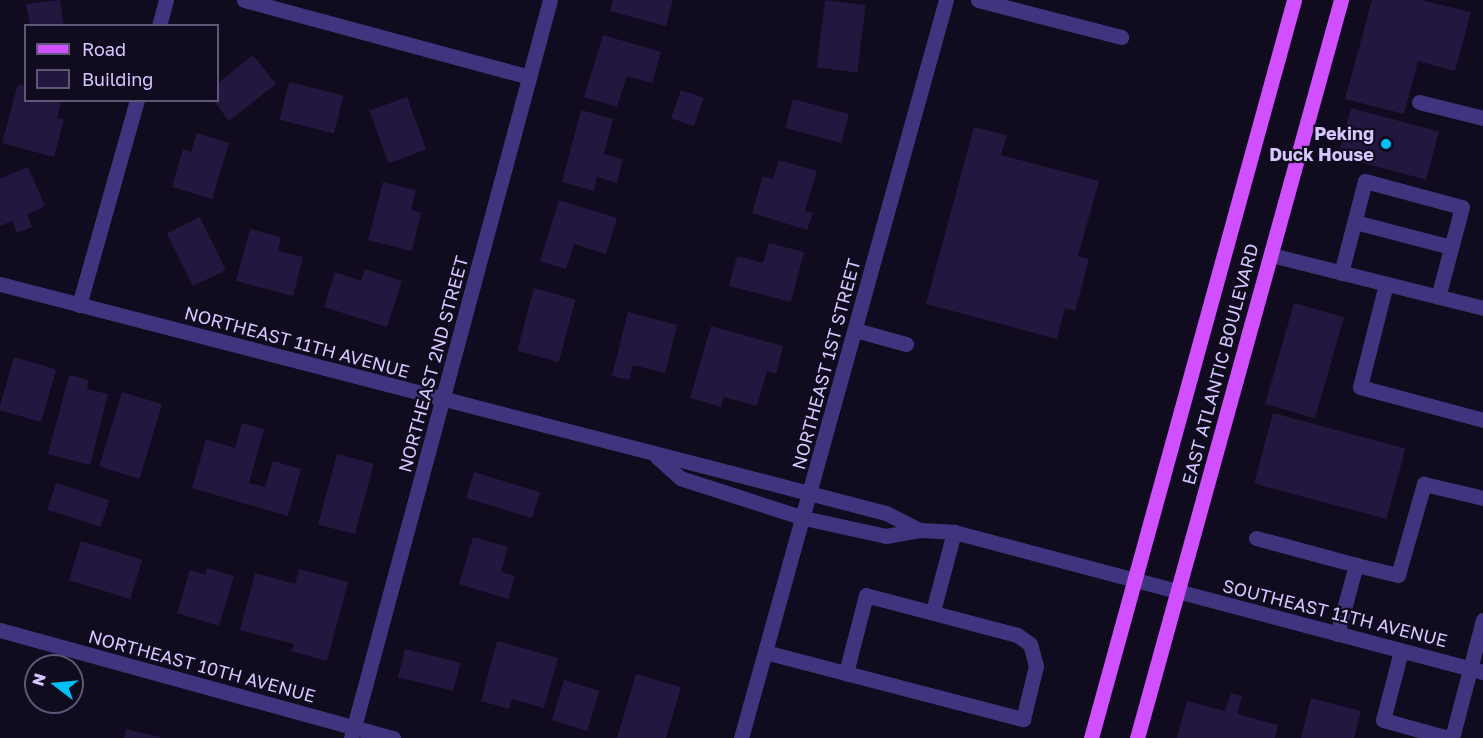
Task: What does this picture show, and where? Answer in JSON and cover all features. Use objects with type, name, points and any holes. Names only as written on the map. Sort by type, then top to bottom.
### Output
[{"type":"main road","name":"EAST ATLANTIC BOULEVARD","points":[[1091,738],[1294,0]]},
{"type":"main road","name":"EAST ATLANTIC BOULEVARD","points":[[1137,738],[1341,0]]},
{"type":"street","points":[[160,24],[166,0]]},
{"type":"street","points":[[244,0],[529,77]]},
{"type":"street","name":"NORTHEAST 2ND STREET","points":[[353,733],[550,0]]},
{"type":"street","name":"NORTHEAST 1ST STREET","points":[[741,738],[804,518],[946,0]]},
{"type":"street","points":[[978,0],[1121,37]]},
{"type":"street","points":[[79,305],[136,102]]},
{"type":"street","points":[[1419,102],[1483,118]]},
{"type":"street","points":[[1341,273],[1365,181],[1462,207],[1438,297]]},
{"type":"street","points":[[1355,222],[1451,248]]},
{"type":"street","points":[[1270,255],[1483,308]]},
{"type":"street","name":"NORTHEAST 11TH AVENUE","points":[[0,284],[444,401],[886,513],[920,530]]},
{"type":"street","points":[[1386,284],[1360,387],[1483,420]]},
{"type":"street","points":[[855,330],[906,344]]},
{"type":"street","name":"NORTHEAST 11TH AVENUE","points":[[655,455],[680,478],[804,518],[886,536],[920,530],[954,532],[1177,593]]},
{"type":"street","points":[[1256,538],[1398,575],[1424,484],[1483,498]]},
{"type":"street","points":[[933,611],[954,532]]},
{"type":"street","points":[[1337,634],[1356,565]]},
{"type":"street","name":"SOUTHEAST 11TH AVENUE","points":[[1177,593],[1477,670]]},
{"type":"street","points":[[765,652],[1023,719],[1036,666],[1030,644],[1017,635],[866,595],[846,673]]},
{"type":"street","points":[[1401,651],[1383,720],[1416,734],[1450,738],[1477,670],[1483,620]]},
{"type":"street","name":"NORTHEAST 10TH AVENUE","points":[[0,630],[353,733],[393,738]]},
{"type":"building","points":[[60,0],[64,24],[30,24],[26,4]]},
{"type":"building","points":[[613,0],[673,0],[666,26],[610,11]]},
{"type":"building","points":[[825,0],[866,5],[857,72],[817,67]]},
{"type":"building","points":[[1372,0],[1421,0],[1471,12],[1455,71],[1418,61],[1404,114],[1345,99]]},
{"type":"building","points":[[603,35],[661,52],[652,83],[627,76],[617,107],[584,97]]},
{"type":"building","points":[[253,55],[276,84],[229,121],[215,102],[219,102],[219,82]]},
{"type":"building","points":[[289,82],[343,96],[334,133],[280,120]]},
{"type":"building","points":[[18,84],[24,86],[24,102],[61,102],[57,118],[64,119],[54,157],[2,143]]},
{"type":"building","points":[[681,90],[704,98],[694,126],[671,118]]},
{"type":"building","points":[[407,97],[426,150],[389,163],[369,111]]},
{"type":"building","points":[[793,99],[849,114],[841,143],[785,128]]},
{"type":"building","points":[[1351,108],[1439,132],[1426,180],[1338,156]]},
{"type":"building","points":[[581,110],[613,119],[604,154],[623,159],[617,183],[597,177],[594,191],[562,182]]},
{"type":"building","points":[[974,127],[1007,135],[1001,155],[1099,181],[1078,256],[1089,259],[1075,311],[1065,308],[1057,339],[926,304]]},
{"type":"building","points":[[197,133],[229,143],[212,199],[172,187],[183,149],[191,152]]},
{"type":"building","points":[[779,160],[817,171],[805,211],[813,213],[807,230],[752,213],[763,176],[773,179]]},
{"type":"building","points":[[28,167],[45,206],[27,214],[32,227],[17,233],[12,221],[0,226],[0,179]]},
{"type":"building","points":[[383,182],[416,190],[411,210],[421,213],[412,251],[368,240]]},
{"type":"building","points":[[559,200],[617,218],[606,254],[574,244],[566,269],[540,261]]},
{"type":"building","points":[[200,217],[226,270],[193,286],[167,233]]},
{"type":"building","points":[[250,229],[281,237],[278,251],[303,257],[293,296],[236,281]]},
{"type":"building","points":[[769,243],[804,252],[791,302],[729,286],[737,256],[763,263]]},
{"type":"building","points":[[365,269],[402,281],[387,327],[324,307],[335,272],[361,281]]},
{"type":"building","points":[[534,288],[576,299],[559,362],[517,351]]},
{"type":"building","points":[[1294,303],[1344,317],[1315,418],[1265,404]]},
{"type":"building","points":[[628,312],[677,325],[665,373],[633,365],[629,380],[612,376]]},
{"type":"building","points":[[711,326],[783,346],[776,374],[767,371],[757,406],[724,397],[721,407],[690,398]]},
{"type":"building","points":[[14,357],[56,369],[41,422],[0,410]]},
{"type":"building","points":[[69,375],[89,380],[87,389],[108,394],[90,465],[48,454]]},
{"type":"building","points":[[122,392],[162,404],[139,479],[99,467]]},
{"type":"building","points":[[1273,413],[1405,448],[1386,519],[1254,484]]},
{"type":"building","points":[[242,423],[264,429],[249,483],[265,487],[273,461],[301,469],[288,516],[192,488],[206,439],[235,448]]},
{"type":"building","points":[[337,454],[374,464],[355,534],[318,525]]},
{"type":"building","points":[[474,472],[540,492],[532,518],[466,498]]},
{"type":"building","points":[[56,483],[109,500],[101,527],[47,510]]},
{"type":"building","points":[[473,537],[508,547],[501,572],[515,576],[508,599],[459,584]]},
{"type":"building","points":[[81,541],[142,560],[130,599],[69,580]]},
{"type":"building","points":[[207,568],[234,576],[219,626],[177,613],[190,570],[205,575]]},
{"type":"building","points":[[299,569],[348,582],[327,661],[291,651],[294,644],[240,630],[255,573],[295,584]]},
{"type":"building","points":[[497,641],[558,658],[544,708],[512,699],[509,709],[481,701]]},
{"type":"building","points":[[405,649],[460,663],[453,691],[398,677]]},
{"type":"building","points":[[636,674],[681,687],[666,738],[617,738]]},
{"type":"building","points":[[564,680],[599,691],[587,731],[552,720]]},
{"type":"building","points":[[1231,693],[1242,696],[1237,714],[1278,725],[1275,738],[1177,738],[1187,701],[1225,711]]},
{"type":"building","points":[[1311,698],[1361,711],[1354,738],[1301,738]]},
{"type":"building","points":[[126,729],[160,737],[160,738],[124,738]]},
{"type":"place","name":"Peking Duck House","points":[[1386,144]]}]
